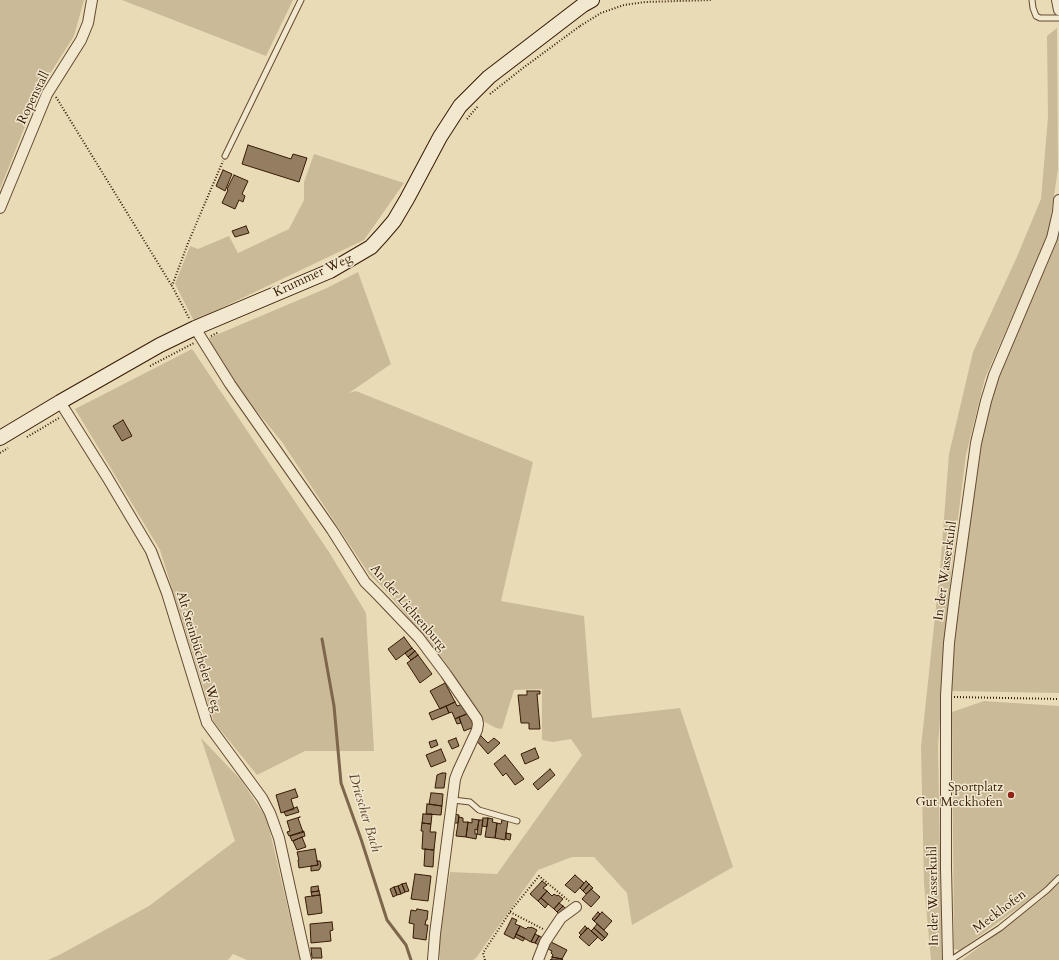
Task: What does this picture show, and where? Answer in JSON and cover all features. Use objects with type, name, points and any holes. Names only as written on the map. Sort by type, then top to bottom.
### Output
[{"type":"main road","name":"Krummer Weg","points":[[4,443],[64,407],[160,345],[198,334],[330,271],[370,247],[397,216],[440,137],[460,106],[488,77],[591,0]]},
{"type":"street","name":"Ropenstall","points":[[0,208],[48,94],[81,40],[88,23],[92,0]]},
{"type":"street","points":[[1057,0],[1059,10]]},
{"type":"street","name":"In der Wasserkuhl","points":[[948,960],[946,860],[946,696],[949,643],[975,451],[986,401],[994,376],[1052,238],[1059,200]]},
{"type":"street","name":"An der Lichtenburg","points":[[198,334],[230,384],[332,530],[365,582],[419,638],[477,719],[477,730],[455,779],[433,960]]},
{"type":"street","name":"Alt Steinbücheler Weg","points":[[64,407],[151,551],[168,593],[206,724],[262,798],[270,813],[279,838],[306,960]]},
{"type":"street","points":[[538,960],[545,942],[551,933],[562,918],[576,907]]},
{"type":"lane","points":[[225,156],[301,0]]},
{"type":"lane","points":[[1032,0],[1036,16],[1040,18],[1059,18]]},
{"type":"lane","points":[[453,800],[470,802],[479,810],[517,821]]},
{"type":"lane","name":"Meckhofen","points":[[952,960],[1000,928],[1047,890],[1059,878]]},
{"type":"path","points":[[488,95],[557,42],[601,13],[624,5],[645,2],[712,0]]},
{"type":"path","points":[[48,94],[56,97],[172,286],[198,334]]},
{"type":"path","points":[[466,120],[478,106]]},
{"type":"path","points":[[172,286],[188,243],[225,156]]},
{"type":"path","points":[[144,368],[177,351],[198,334],[222,330]]},
{"type":"path","points":[[21,440],[64,407]]},
{"type":"path","points":[[0,453],[4,443]]},
{"type":"path","points":[[946,696],[1059,699]]},
{"type":"path","points":[[485,960],[483,953],[510,912],[538,876],[576,907]]},
{"type":"path","points":[[510,912],[551,933]]},
{"type":"shaded area","points":[[0,0],[84,0],[74,36],[39,91],[0,189]]},
{"type":"shaded area","points":[[122,0],[293,0],[266,56]]},
{"type":"shaded area","points":[[1057,28],[1058,169],[1048,236],[985,378],[966,455],[951,573],[938,746],[942,960],[931,960],[924,884],[921,747],[940,570],[949,454],[973,352],[1016,259],[1041,199],[1048,117],[1047,36]]},
{"type":"shaded area","points":[[314,154],[404,183],[364,240],[194,321],[175,284],[190,246],[198,249],[229,236],[238,253],[289,229],[304,200],[304,182]]},
{"type":"shaded area","points":[[1059,226],[1059,693],[950,691],[959,601],[981,438],[1000,369]]},
{"type":"shaded area","points":[[358,272],[391,364],[349,393],[356,391],[533,462],[501,601],[584,616],[592,718],[680,708],[733,867],[632,925],[627,893],[594,857],[572,857],[538,870],[476,958],[473,960],[440,960],[439,942],[450,872],[497,874],[582,755],[571,739],[553,742],[542,740],[542,689],[514,690],[502,729],[496,728],[483,721],[443,660],[388,593],[369,574],[282,442],[255,409],[216,354],[209,338],[327,288]]},
{"type":"shaded area","points":[[192,349],[329,552],[366,613],[374,751],[305,751],[257,775],[214,722],[160,550],[75,409]]},
{"type":"shaded area","points":[[984,701],[1059,706],[1059,873],[1043,890],[960,950],[954,949],[952,712]]},
{"type":"shaded area","points":[[201,738],[241,780],[267,819],[300,960],[247,960],[233,954],[228,960],[48,960],[149,906],[235,841]]},
{"type":"shaded area","points":[[1059,883],[1059,960],[962,960],[1041,900]]},
{"type":"building","points":[[248,145],[291,159],[293,154],[307,158],[299,182],[242,164]]},
{"type":"building","points":[[223,170],[232,174],[225,191],[216,186]]},
{"type":"building","points":[[234,175],[248,181],[242,194],[245,196],[243,202],[239,200],[235,209],[222,203]]},
{"type":"building","points":[[246,226],[249,233],[235,237],[232,231]]},
{"type":"building","points":[[123,420],[132,436],[122,441],[113,426]]},
{"type":"building","points":[[404,637],[412,648],[396,660],[388,649]]},
{"type":"building","points":[[412,648],[415,651],[408,657],[405,653]]},
{"type":"building","points":[[415,651],[418,655],[411,660],[408,657]]},
{"type":"building","points":[[418,655],[432,674],[420,683],[407,663]]},
{"type":"building","points":[[445,683],[455,702],[440,709],[430,691]]},
{"type":"building","points":[[527,691],[540,691],[540,694],[537,694],[540,729],[529,729],[529,723],[521,723],[518,695],[527,695]]},
{"type":"building","points":[[455,702],[457,706],[463,704],[467,714],[455,719],[452,712],[449,713],[446,706]]},
{"type":"building","points":[[446,706],[449,713],[432,720],[429,713]]},
{"type":"building","points":[[469,713],[474,727],[464,731],[459,717]]},
{"type":"building","points":[[459,717],[461,723],[457,724],[455,719]]},
{"type":"building","points":[[481,736],[488,743],[494,738],[500,743],[488,754],[476,740]]},
{"type":"building","points":[[456,738],[459,746],[452,749],[448,741]]},
{"type":"building","points":[[436,740],[438,745],[431,748],[429,742]]},
{"type":"building","points":[[535,748],[539,758],[525,764],[521,754]]},
{"type":"building","points":[[441,749],[446,761],[431,767],[426,755]]},
{"type":"building","points":[[505,755],[524,779],[515,785],[506,773],[503,776],[494,764]]},
{"type":"building","points":[[550,769],[555,775],[538,790],[533,784]]},
{"type":"building","points":[[446,773],[444,788],[435,788],[437,775]]},
{"type":"building","points":[[295,789],[298,797],[291,799],[294,809],[281,813],[276,795]]},
{"type":"building","points":[[431,793],[443,794],[442,806],[429,804]]},
{"type":"building","points":[[427,804],[442,806],[441,815],[426,814]]},
{"type":"building","points":[[297,807],[299,812],[286,816],[284,812]]},
{"type":"building","points":[[423,814],[432,814],[431,824],[422,823]]},
{"type":"building","points":[[454,814],[459,815],[458,823],[453,823]]},
{"type":"building","points":[[300,817],[298,818],[303,831],[289,836],[287,832],[290,831],[287,821]]},
{"type":"building","points":[[459,817],[463,818],[463,822],[468,822],[466,837],[456,836]]},
{"type":"building","points":[[483,818],[488,818],[487,827],[482,826]]},
{"type":"building","points":[[488,818],[493,819],[492,822],[497,823],[495,838],[485,837]]},
{"type":"building","points":[[472,819],[479,820],[477,830],[475,829],[475,834],[477,834],[476,839],[466,837],[468,822],[472,823]]},
{"type":"building","points":[[479,820],[483,820],[481,835],[477,834]]},
{"type":"building","points":[[502,820],[508,821],[505,840],[495,838],[497,823],[501,824]]},
{"type":"building","points":[[422,823],[431,824],[430,832],[436,832],[434,850],[422,849]]},
{"type":"building","points":[[304,832],[305,836],[292,841],[290,836]]},
{"type":"building","points":[[506,833],[511,834],[510,840],[506,839]]},
{"type":"building","points":[[302,837],[306,847],[297,850],[293,841]]},
{"type":"building","points":[[315,849],[318,865],[299,868],[297,852]]},
{"type":"building","points":[[425,849],[434,850],[433,867],[424,866]]},
{"type":"building","points":[[317,861],[320,861],[321,866],[319,870],[311,871],[311,866],[318,865]]},
{"type":"building","points":[[415,874],[431,876],[428,901],[411,899]]},
{"type":"building","points":[[575,875],[584,883],[575,893],[565,885]]},
{"type":"building","points":[[542,881],[547,885],[543,888],[547,891],[538,901],[530,894]]},
{"type":"building","points":[[586,881],[589,884],[583,891],[580,888]]},
{"type":"building","points":[[406,883],[409,891],[405,892],[402,884]]},
{"type":"building","points":[[402,884],[405,892],[401,894],[398,886]]},
{"type":"building","points":[[589,884],[593,888],[586,894],[583,891]]},
{"type":"building","points":[[318,886],[319,891],[311,892],[311,887]]},
{"type":"building","points":[[398,886],[401,894],[397,895],[394,887]]},
{"type":"building","points":[[394,887],[397,895],[393,897],[390,889]]},
{"type":"building","points":[[591,889],[600,897],[591,907],[582,899]]},
{"type":"building","points":[[319,891],[320,895],[312,896],[311,892]]},
{"type":"building","points":[[547,891],[552,896],[554,894],[557,896],[558,895],[563,899],[554,909],[541,898]]},
{"type":"building","points":[[320,895],[322,913],[308,915],[305,897]]},
{"type":"building","points":[[541,898],[548,904],[545,908],[538,901]]},
{"type":"building","points":[[559,903],[563,906],[557,912],[554,909]]},
{"type":"building","points":[[563,906],[566,909],[560,915],[557,912]]},
{"type":"building","points":[[417,909],[428,911],[425,925],[428,925],[426,940],[413,938],[414,924],[409,923],[411,910],[416,911]]},
{"type":"building","points":[[598,912],[600,914],[594,921],[592,919]]},
{"type":"building","points":[[602,912],[612,921],[604,930],[594,921]]},
{"type":"building","points":[[512,918],[517,920],[515,924],[520,926],[514,939],[504,934]]},
{"type":"building","points":[[332,922],[333,930],[330,931],[331,941],[311,943],[310,924]]},
{"type":"building","points":[[597,924],[608,934],[605,938],[594,928]]},
{"type":"building","points":[[520,926],[526,929],[531,927],[537,930],[531,942],[516,934]]},
{"type":"building","points":[[585,926],[587,928],[581,935],[579,933]]},
{"type":"building","points":[[588,928],[598,937],[589,946],[579,937]]},
{"type":"building","points":[[594,928],[605,938],[602,941],[591,931]]},
{"type":"building","points":[[516,934],[525,938],[523,941],[515,937]]},
{"type":"building","points":[[535,934],[539,936],[535,943],[531,942]]},
{"type":"building","points":[[539,936],[543,938],[539,945],[535,943]]},
{"type":"building","points":[[551,942],[567,950],[562,959],[552,957],[552,951],[548,949]]},
{"type":"building","points":[[311,948],[321,948],[322,958],[312,958]]},
{"type":"building","points":[[552,957],[562,959],[563,960],[550,960]]},
{"type":"waterway","name":"Driescher Bach","points":[[322,639],[334,706],[341,783],[387,920],[406,945],[411,960]]},
{"type":"place","name":"Sportplatz Gut Meckhofen","points":[[1011,795]]}]
